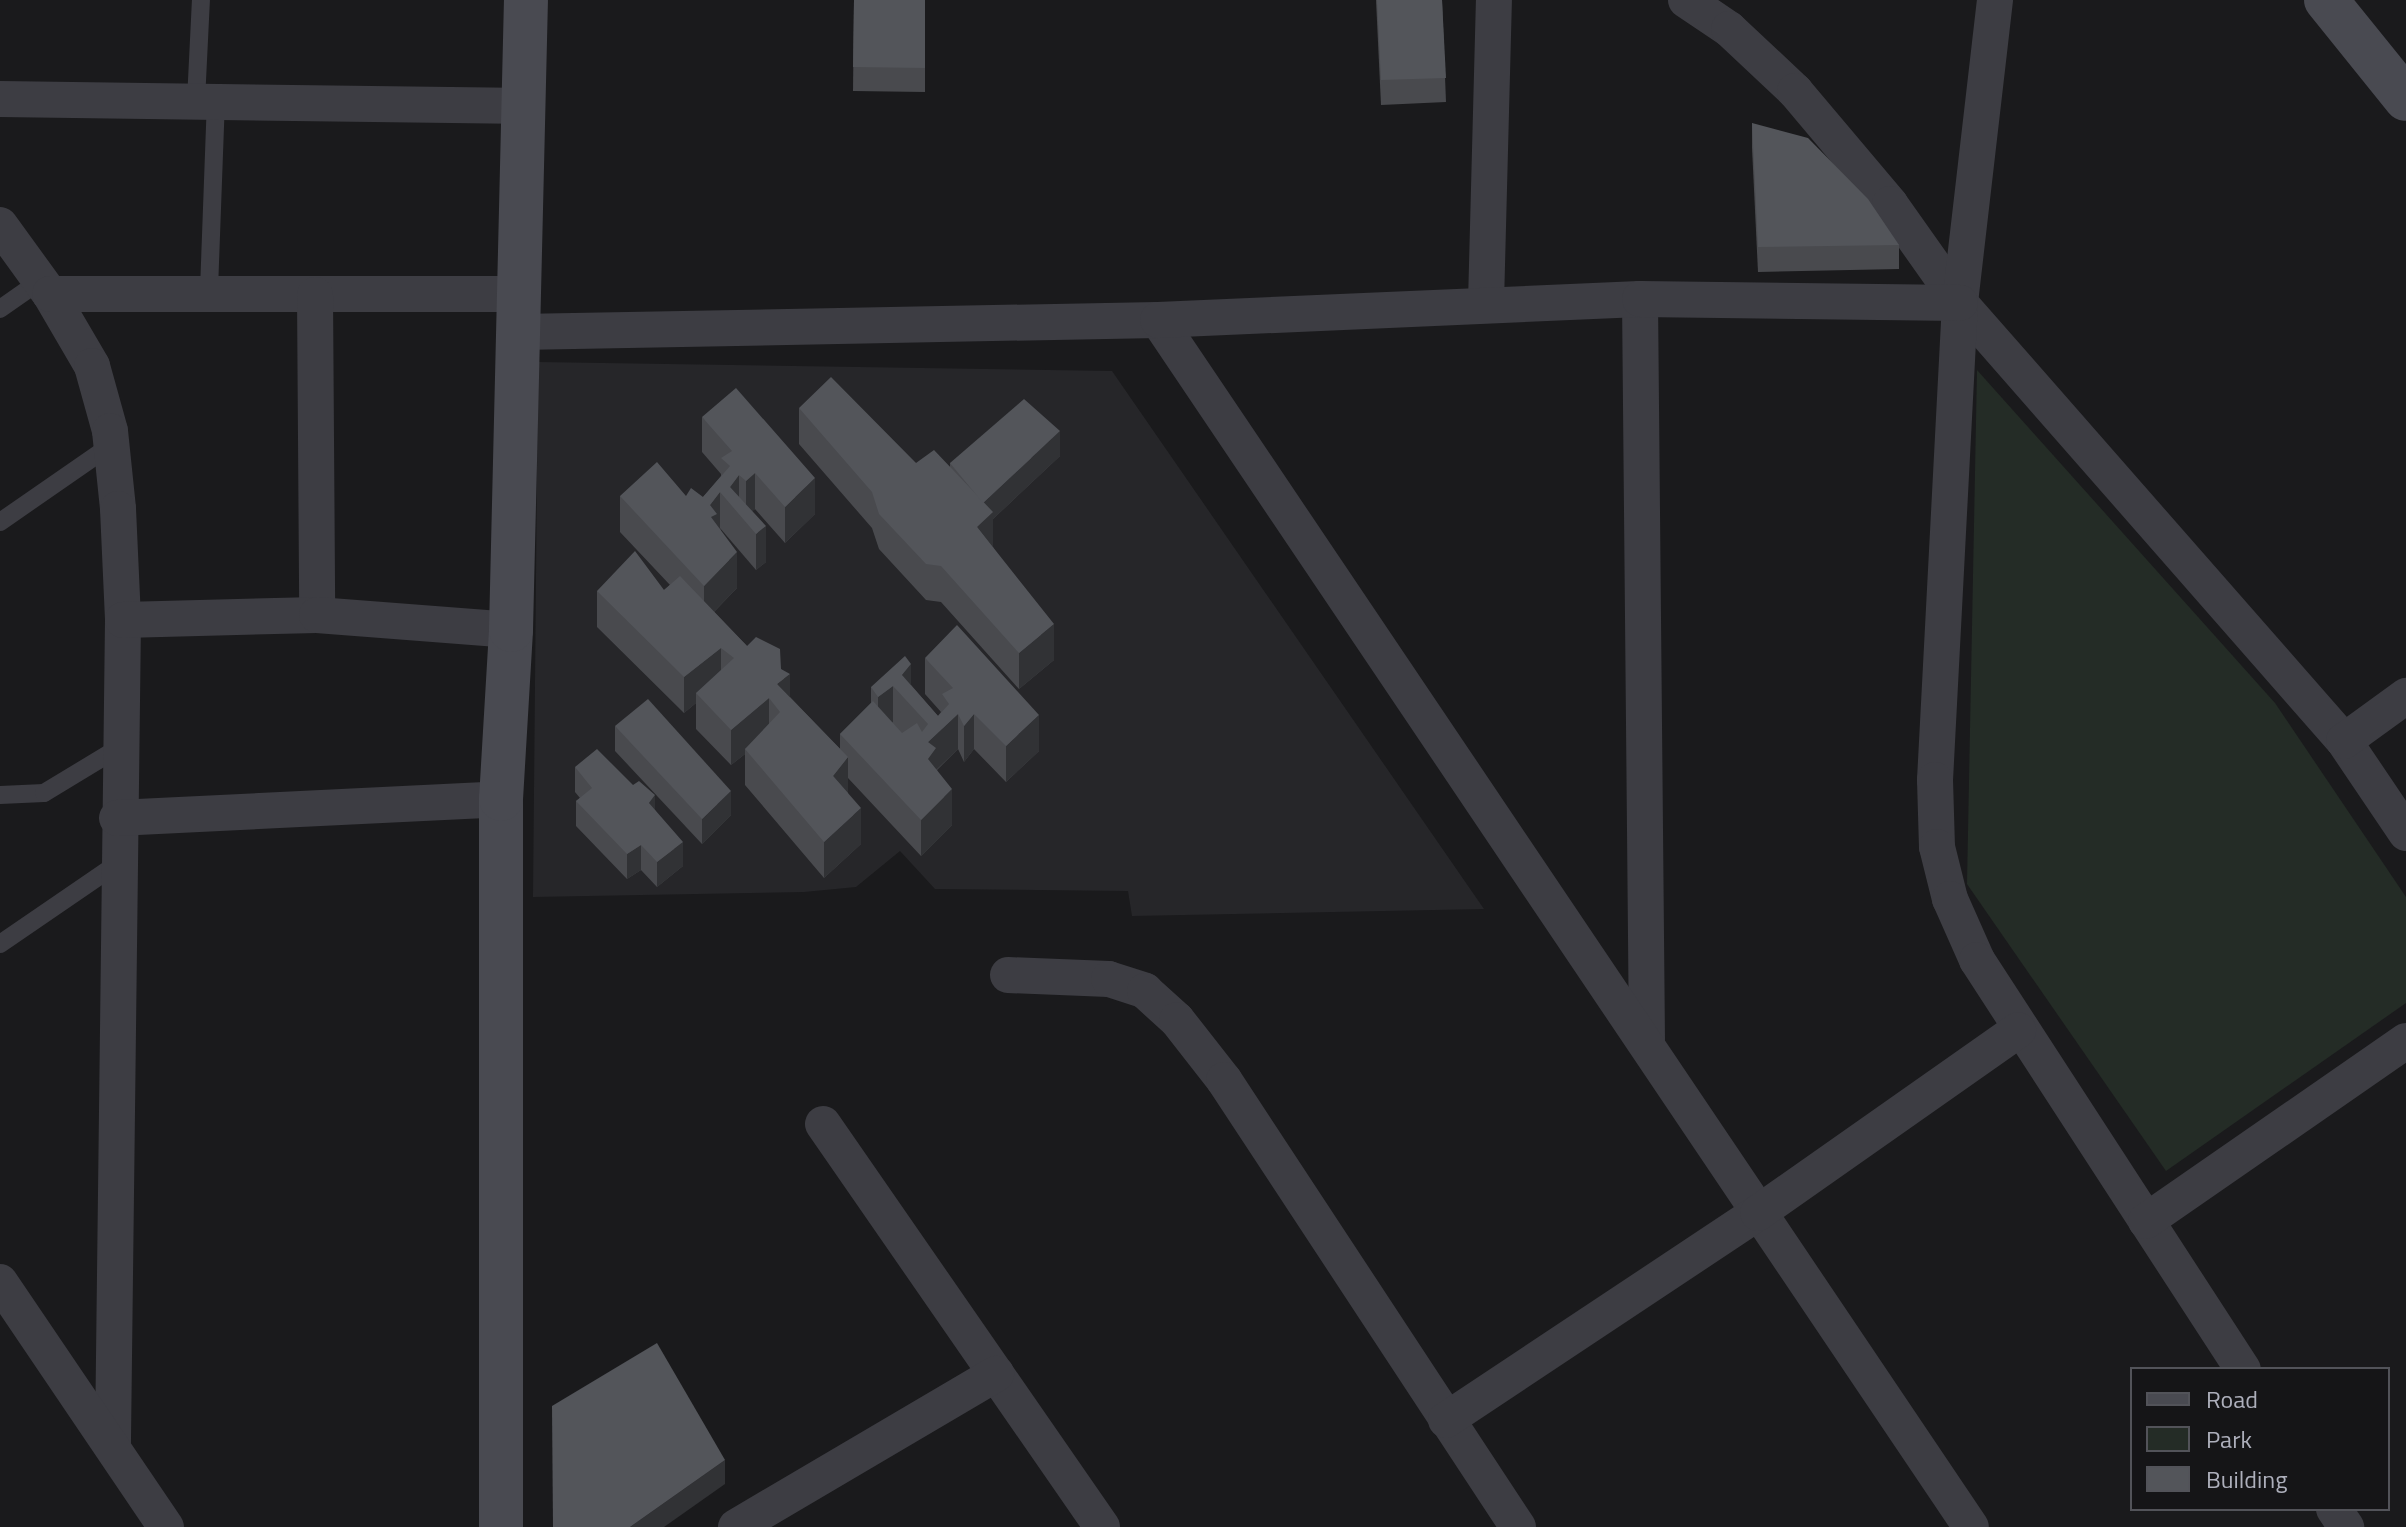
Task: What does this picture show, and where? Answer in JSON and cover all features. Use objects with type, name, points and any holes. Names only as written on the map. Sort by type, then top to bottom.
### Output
[{"type":"street","points":[[501,1527],[501,799],[511,630],[526,0]]},
{"type":"street","points":[[1486,303],[1494,0]]},
{"type":"street","points":[[1686,0],[1729,29],[1795,91],[1890,204],[1960,303],[2344,741],[2406,833]]},
{"type":"street","points":[[1995,0],[1960,303],[1935,780],[1937,847],[1950,899],[1977,960],[2018,1030],[2242,1367]]},
{"type":"street","points":[[2326,0],[2406,99]]},
{"type":"street","points":[[0,99],[523,106]]},
{"type":"street","points":[[0,225],[45,288],[92,366],[111,445],[123,620],[117,818],[113,1443]]},
{"type":"street","points":[[45,288],[315,295],[520,313],[1158,320],[1486,303],[1640,299],[1960,303]]},
{"type":"street","points":[[315,295],[317,615]]},
{"type":"street","points":[[1640,299],[1647,1044]]},
{"type":"street","points":[[1158,320],[1971,1527]]},
{"type":"street","points":[[123,620],[317,615],[511,630]]},
{"type":"street","points":[[2344,741],[2406,696]]},
{"type":"street","points":[[117,818],[501,799]]},
{"type":"street","points":[[1008,975],[1109,979],[1145,991],[1177,1020],[1224,1080],[1518,1527]]},
{"type":"street","points":[[1446,1420],[1758,1213],[2018,1030]]},
{"type":"street","points":[[2146,1221],[2406,1041]]},
{"type":"street","points":[[823,1124],[1102,1527]]},
{"type":"street","points":[[0,1282],[113,1443],[166,1527]]},
{"type":"street","points":[[736,1527],[996,1374]]},
{"type":"lane","points":[[201,0],[209,290]]},
{"type":"lane","points":[[0,309],[45,288]]},
{"type":"lane","points":[[0,522],[111,445]]},
{"type":"lane","points":[[0,795],[44,793],[120,747]]},
{"type":"lane","points":[[0,944],[117,864]]},
{"type":"shaded area","points":[[538,362],[1112,371],[1484,909],[1132,916],[1128,891],[935,889],[900,851],[856,887],[804,892],[533,897]]},
{"type":"green space","points":[[1977,370],[2275,703],[2406,897],[2406,1003],[2166,1171],[1967,884]]},
{"type":"building","points":[[854,0],[925,0],[925,68],[853,67]]},
{"type":"building","points":[[1377,0],[1442,0],[1446,78],[1381,80]]},
{"type":"building","points":[[1752,123],[1808,138],[1868,199],[1899,245],[1758,247]]},
{"type":"building","points":[[831,377],[916,463],[934,450],[993,512],[977,527],[1054,624],[1019,653],[941,566],[926,564],[879,514],[872,492],[799,408]]},
{"type":"building","points":[[736,388],[815,478],[785,507],[755,473],[746,481],[739,475],[730,487],[766,526],[756,534],[720,492],[710,505],[717,514],[711,517],[737,552],[704,586],[620,496],[657,462],[686,496],[691,488],[703,497],[730,466],[721,458],[732,451],[702,417]]},
{"type":"building","points":[[1024,399],[1060,431],[983,503],[950,463]]},
{"type":"building","points":[[635,551],[664,590],[680,576],[747,646],[756,637],[780,649],[781,669],[790,674],[777,684],[848,757],[833,776],[861,808],[824,842],[745,749],[780,712],[769,698],[731,730],[696,693],[734,658],[721,648],[684,677],[597,591]]},
{"type":"building","points":[[957,625],[1039,715],[1006,746],[974,714],[964,726],[958,714],[928,742],[936,748],[928,759],[952,789],[921,820],[840,734],[873,701],[902,733],[917,723],[922,732],[928,724],[893,686],[878,697],[871,687],[905,656],[911,664],[902,675],[938,716],[949,704],[942,694],[953,688],[925,658]]},
{"type":"building","points":[[648,699],[731,791],[702,819],[615,726]]},
{"type":"building","points":[[597,749],[633,785],[639,781],[655,795],[649,803],[683,842],[657,862],[641,845],[627,854],[576,801],[592,788],[575,767]]},
{"type":"building","points":[[657,1343],[725,1460],[630,1527],[553,1527],[552,1406]]}]
